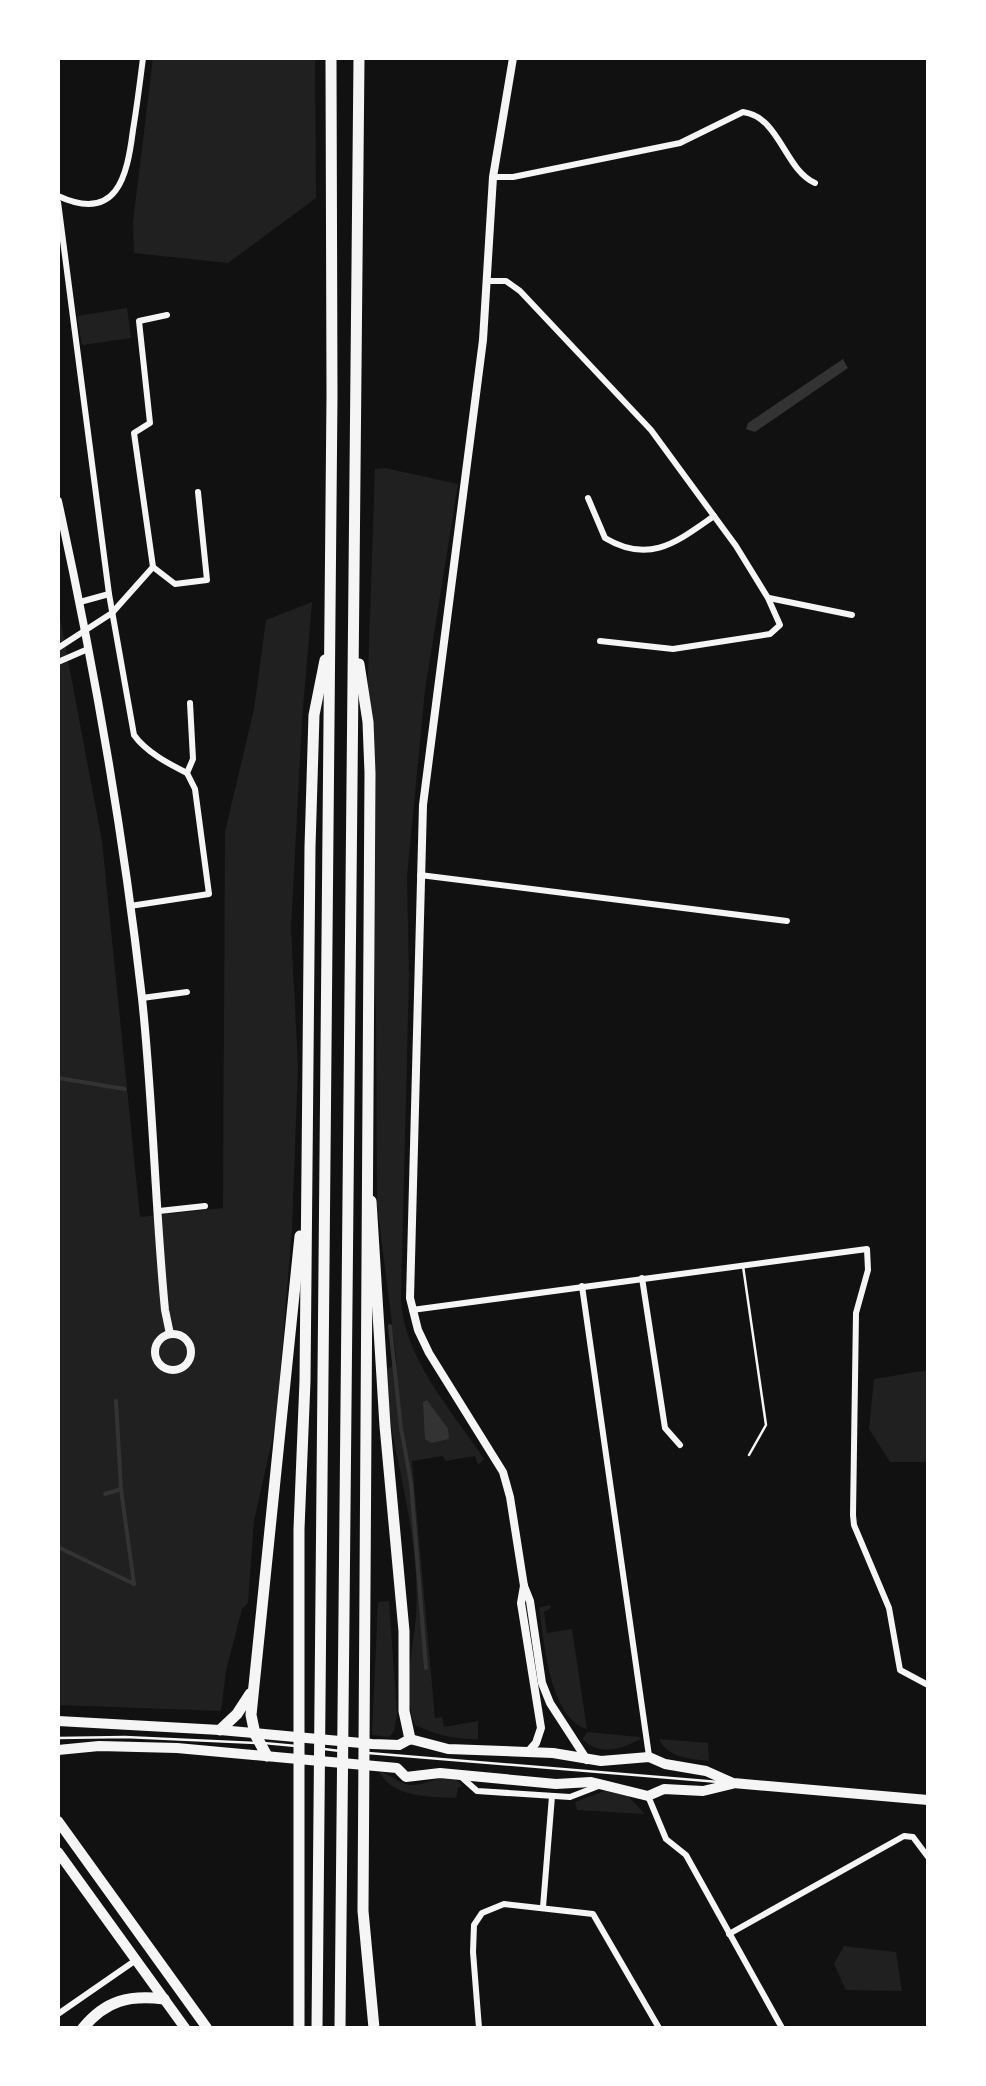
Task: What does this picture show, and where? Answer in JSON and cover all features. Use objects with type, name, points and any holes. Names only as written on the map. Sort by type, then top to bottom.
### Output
[{"type":"highway","points":[[317,2028],[332,58]]},
{"type":"highway","points":[[340,2028],[359,58]]},
{"type":"highway","points":[[354,629],[369,739],[363,1911],[374,2028]]},
{"type":"highway","points":[[298,2028],[299,1545],[314,715],[330,631]]},
{"type":"highway","points":[[365,1152],[404,1631],[400,1752]]},
{"type":"highway","points":[[267,1756],[251,1715],[252,1690],[281,1442],[296,1260],[306,1197]]},
{"type":"highway","points":[[220,1730],[237,1714],[252,1690]]},
{"type":"highway","points":[[83,2028],[112,2002],[134,1996],[164,1999]]},
{"type":"main road","points":[[58,1721],[220,1730],[290,1746],[372,1754],[448,1749],[529,1751],[624,1762],[649,1757],[706,1771],[733,1783],[928,1800]]},
{"type":"main road","points":[[58,1750],[150,1746],[267,1756],[290,1746],[372,1754],[400,1752]]},
{"type":"main road","points":[[400,1752],[406,1777],[458,1773],[516,1782],[604,1784],[648,1796],[665,1784],[703,1791],[733,1783]]},
{"type":"main road","points":[[665,1764],[665,1784]]},
{"type":"main road","points":[[58,1821],[207,2028]]},
{"type":"main road","points":[[58,1852],[186,2028]]},
{"type":"street","points":[[130,906],[209,894],[195,789],[187,774],[170,766],[136,739],[109,594],[58,199],[94,203],[112,196],[120,187],[128,167],[143,58]]},
{"type":"street","points":[[513,58],[493,178],[486,246],[487,281],[470,436],[422,805],[411,1310],[429,1353],[503,1472],[546,1694],[587,1760]]},
{"type":"street","points":[[493,178],[680,143],[743,112],[764,120],[804,177],[815,183]]},
{"type":"street","points":[[487,281],[513,285],[651,430],[714,516],[768,598],[780,625],[770,634],[673,649],[600,641]]},
{"type":"street","points":[[166,315],[139,321],[150,423],[134,433],[153,568],[175,584],[207,580],[198,492]]},
{"type":"street","points":[[588,498],[604,538],[628,546],[665,548],[714,516]]},
{"type":"street","points":[[58,501],[85,630],[130,906],[142,998],[170,1334]]},
{"type":"street","points":[[58,648],[112,614],[153,568]]},
{"type":"street","points":[[80,602],[109,594]]},
{"type":"street","points":[[768,598],[852,615]]},
{"type":"street","points":[[58,662],[88,650]]},
{"type":"street","points":[[187,774],[193,759],[190,704]]},
{"type":"street","points":[[420,875],[787,921]]},
{"type":"street","points":[[142,998],[187,992]]},
{"type":"street","points":[[158,1211],[205,1206]]},
{"type":"street","points":[[411,1310],[867,1248],[868,1270],[856,1313],[854,1525],[886,1597],[900,1670],[928,1685]]},
{"type":"street","points":[[642,1278],[665,1428],[680,1446]]},
{"type":"street","points":[[582,1286],[649,1757]]},
{"type":"street","points":[[170,1334],[185,1338],[191,1352],[185,1366],[175,1370],[160,1366],[155,1356],[158,1341],[170,1334]]},
{"type":"street","points":[[524,1586],[521,1602],[541,1728],[529,1751]]},
{"type":"street","points":[[458,1773],[477,1791],[582,1795],[604,1784]]},
{"type":"street","points":[[543,1907],[552,1796]]},
{"type":"street","points":[[648,1796],[666,1839],[683,1851],[782,2028]]},
{"type":"street","points":[[730,1934],[904,1836],[914,1837],[928,1857]]},
{"type":"street","points":[[479,2028],[473,1952],[476,1920],[497,1905],[588,1912],[596,1917],[659,2028]]},
{"type":"street","points":[[58,2014],[136,1960]]},
{"type":"lane","points":[[742,1264],[766,1425],[749,1456]]},
{"type":"lane","points":[[58,1738],[257,1738]]},
{"type":"lane","points":[[400,1752],[665,1784]]},
{"type":"shaded area","points":[[153,58],[315,58],[316,198],[228,263],[134,253],[133,222]]},
{"type":"shaded area","points":[[127,308],[131,338],[82,345],[77,316]]},
{"type":"shaded area","points":[[843,359],[848,368],[755,432],[746,429],[748,423]]},
{"type":"shaded area","points":[[375,469],[458,484],[425,690],[407,877],[409,976],[401,1298],[410,1341],[420,1362],[484,1459],[478,1465],[475,1456],[412,1461],[435,1718],[442,1717],[444,1727],[478,1721],[478,1739],[445,1736],[415,1725],[409,1699],[417,1593],[410,1523],[390,1416],[387,1369],[397,1364],[377,1204],[367,703]]},
{"type":"shaded area","points":[[312,602],[291,928],[298,1067],[292,1229],[276,1423],[254,1521],[248,1603],[242,1609],[226,1671],[221,1711],[58,1705],[58,607],[102,841],[140,1217],[223,1208],[225,832],[254,709],[266,620]]},
{"type":"shaded area","points":[[928,1370],[928,1462],[890,1462],[869,1429],[874,1379]]},
{"type":"shaded area","points":[[427,1400],[448,1429],[449,1439],[431,1443],[425,1439],[423,1402]]},
{"type":"shaded area","points":[[389,1601],[397,1715],[389,1737],[372,1735],[378,1602]]},
{"type":"shaded area","points":[[550,1605],[544,1612],[547,1633],[572,1629],[587,1729],[574,1722],[556,1694],[539,1607]]},
{"type":"shaded area","points":[[587,1732],[641,1739],[604,1749],[583,1740]]},
{"type":"shaded area","points":[[659,1739],[708,1743],[709,1761],[674,1754]]},
{"type":"shaded area","points":[[379,1771],[411,1785],[453,1776],[462,1786],[456,1798],[423,1796],[393,1787]]},
{"type":"shaded area","points":[[610,1789],[625,1793],[645,1814],[577,1810],[575,1802]]},
{"type":"shaded area","points":[[844,1946],[896,1952],[902,1991],[846,1990],[834,1964]]},
{"type":"waterway","points":[[58,1078],[125,1089]]},
{"type":"waterway","points":[[390,1326],[411,1483],[426,1668]]},
{"type":"waterway","points":[[105,1494],[121,1489],[116,1401]]},
{"type":"waterway","points":[[58,1547],[134,1584],[121,1489]]}]
